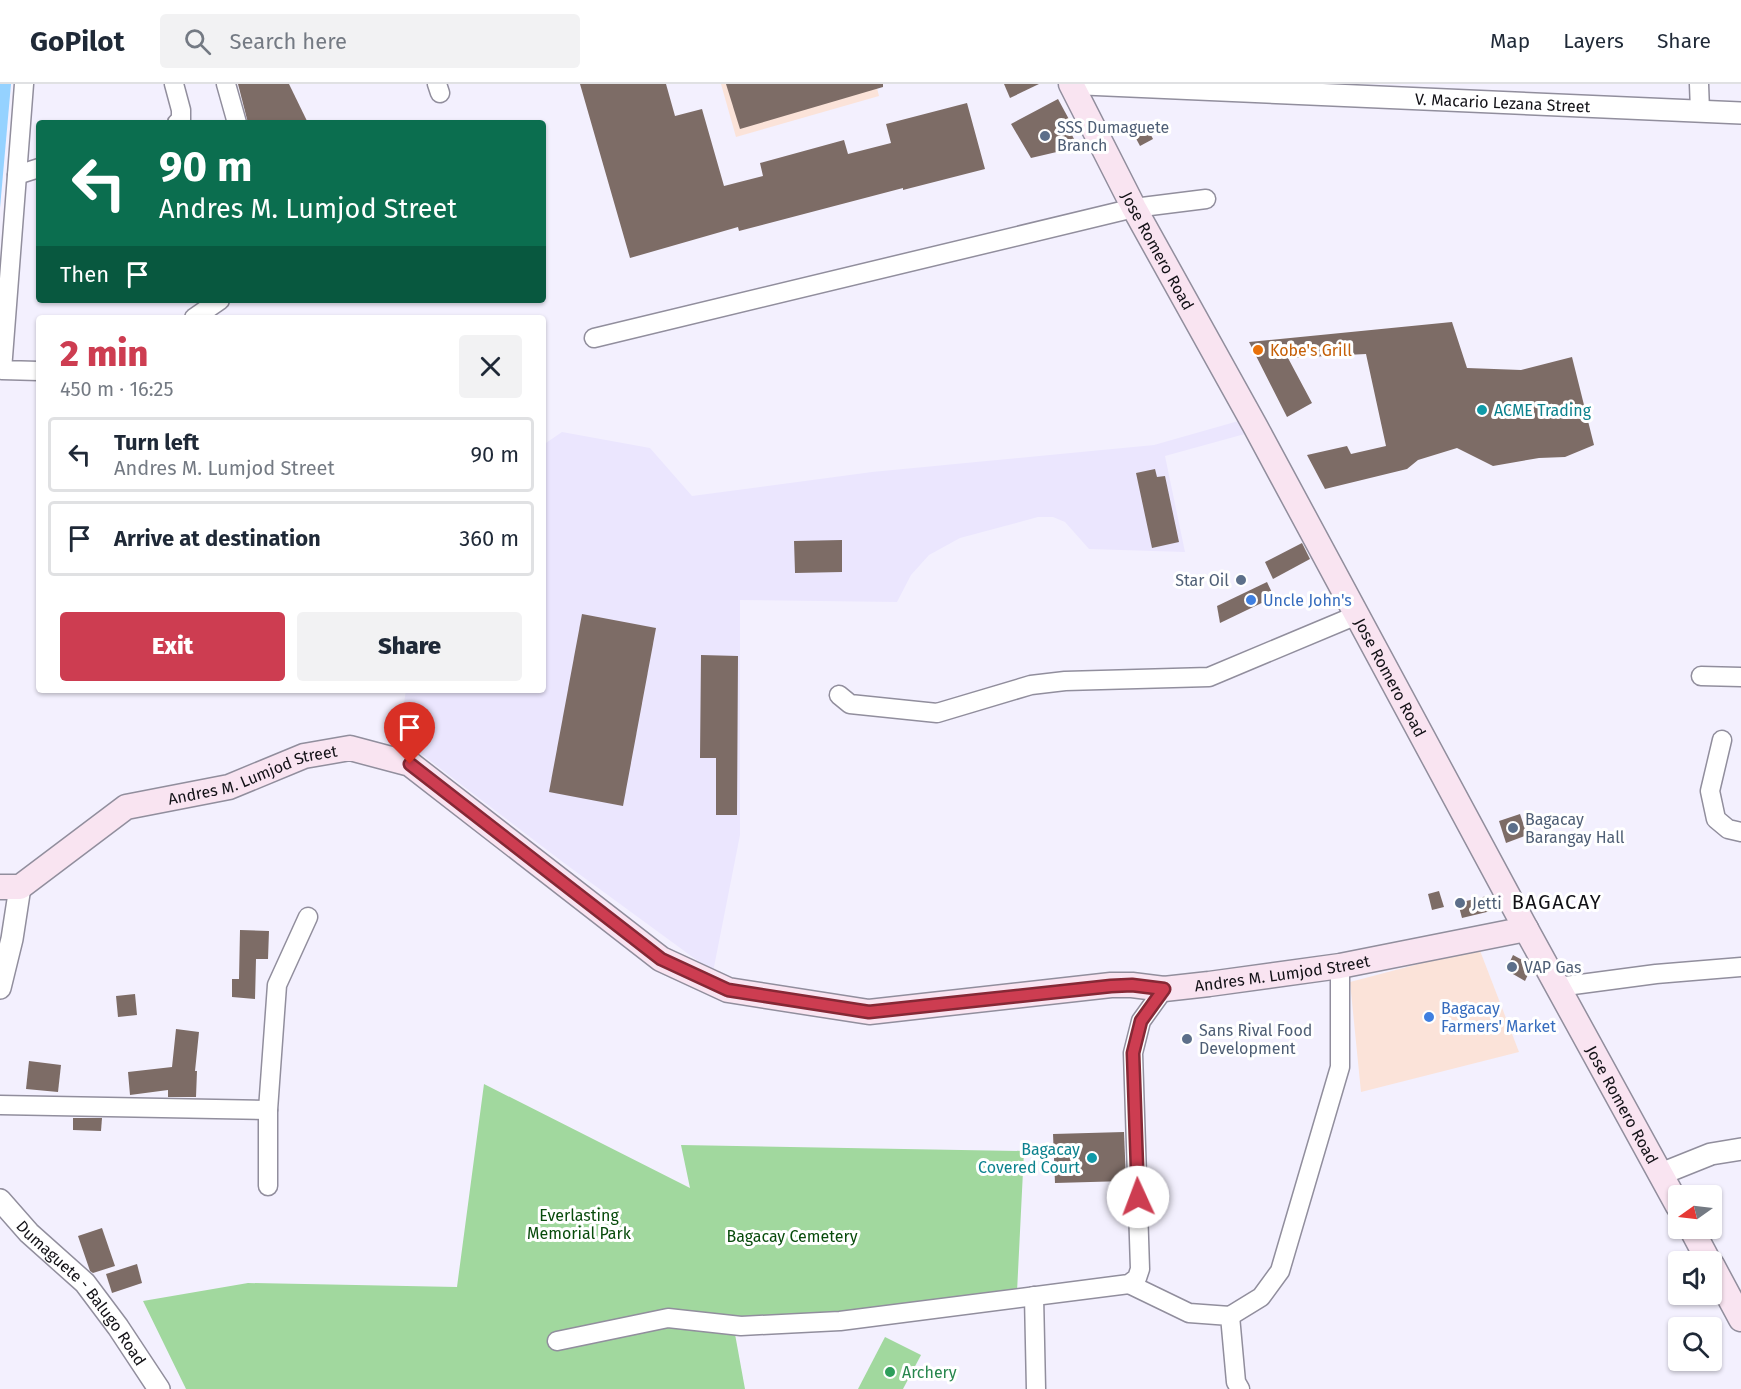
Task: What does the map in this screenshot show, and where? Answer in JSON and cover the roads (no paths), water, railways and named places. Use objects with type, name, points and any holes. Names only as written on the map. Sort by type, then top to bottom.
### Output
[{"type":"main road","name":"Jose Romero Road","points":[[1071,84],[1134,208],[1254,423],[1526,929],[1668,1187]]},
{"type":"main road","name":"Andres M. Lumjod Street","points":[[10,887],[126,807],[229,787],[304,756],[350,748],[410,764],[661,959],[728,990],[869,1012],[1111,986],[1132,985],[1164,989],[1340,966],[1526,929]]},
{"type":"main road","points":[[1722,1285],[1741,1319]]},
{"type":"street","points":[[24,84],[2,370],[36,371]]},
{"type":"street","points":[[174,84],[181,110],[181,120]]},
{"type":"street","points":[[226,84],[236,120]]},
{"type":"street","name":"V. Macario Lezana Street","points":[[1084,84],[1385,91],[1741,113]]},
{"type":"street","points":[[1699,84],[1700,111]]},
{"type":"street","points":[[17,175],[36,169]]},
{"type":"street","points":[[594,338],[1134,208],[1206,199]]},
{"type":"street","points":[[198,315],[216,303]]},
{"type":"street","points":[[839,695],[850,704],[937,713],[1031,685],[1065,681],[1209,677],[1356,615]]},
{"type":"street","points":[[1701,676],[1741,677]]},
{"type":"street","points":[[1722,740],[1710,791],[1716,819],[1728,829],[1741,832]]},
{"type":"street","points":[[0,988],[12,939],[10,887]]},
{"type":"street","points":[[268,1186],[268,1110],[277,985],[308,917]]},
{"type":"street","points":[[1129,1284],[1189,1313],[1230,1316],[1261,1297],[1280,1271],[1340,1067],[1340,966]]},
{"type":"street","points":[[1558,987],[1656,974],[1741,968]]},
{"type":"street","points":[[557,1341],[668,1318],[741,1326],[840,1321],[1129,1284],[1137,1278],[1140,1269],[1133,1053],[1141,1021],[1164,989]]},
{"type":"street","points":[[0,1105],[268,1110]]},
{"type":"street","points":[[1661,1174],[1711,1154],[1741,1149]]},
{"type":"street","name":"Dumaguete - Balugo Road","points":[[0,1200],[29,1233],[85,1283],[118,1327],[159,1389]]},
{"type":"street","points":[[1034,1296],[1036,1389]]},
{"type":"street","points":[[1230,1316],[1236,1382],[1240,1389]]},
{"type":"water","points":[[0,84],[11,84],[0,208]]},
{"type":"place","name":"SSS Dumaguete Branch","points":[[1045,136]]},
{"type":"place","name":"Kobe's Grill","points":[[1258,350]]},
{"type":"place","name":"ACME Trading","points":[[1482,410]]},
{"type":"place","name":"Star Oil","points":[[1241,580]]},
{"type":"place","name":"Uncle John's","points":[[1251,600]]},
{"type":"place","name":"Bagacay Barangay Hall","points":[[1513,828]]},
{"type":"place","name":"Jetti","points":[[1460,903]]},
{"type":"place","name":"VAP Gas","points":[[1512,967]]},
{"type":"place","name":"Bagacay Farmers' Market","points":[[1429,1017]]},
{"type":"place","name":"Sans Rival Food Development","points":[[1187,1039]]},
{"type":"place","name":"Bagacay Covered Court","points":[[1092,1158]]},
{"type":"place","name":"Archery","points":[[890,1372]]},
{"type":"district","name":"BAGACAY","points":[[1557,902]]},
{"type":"park label","name":"Everlasting Memorial Park","points":[[579,1224]]},
{"type":"park label","name":"Bagacay Cemetery","points":[[792,1236]]}]
